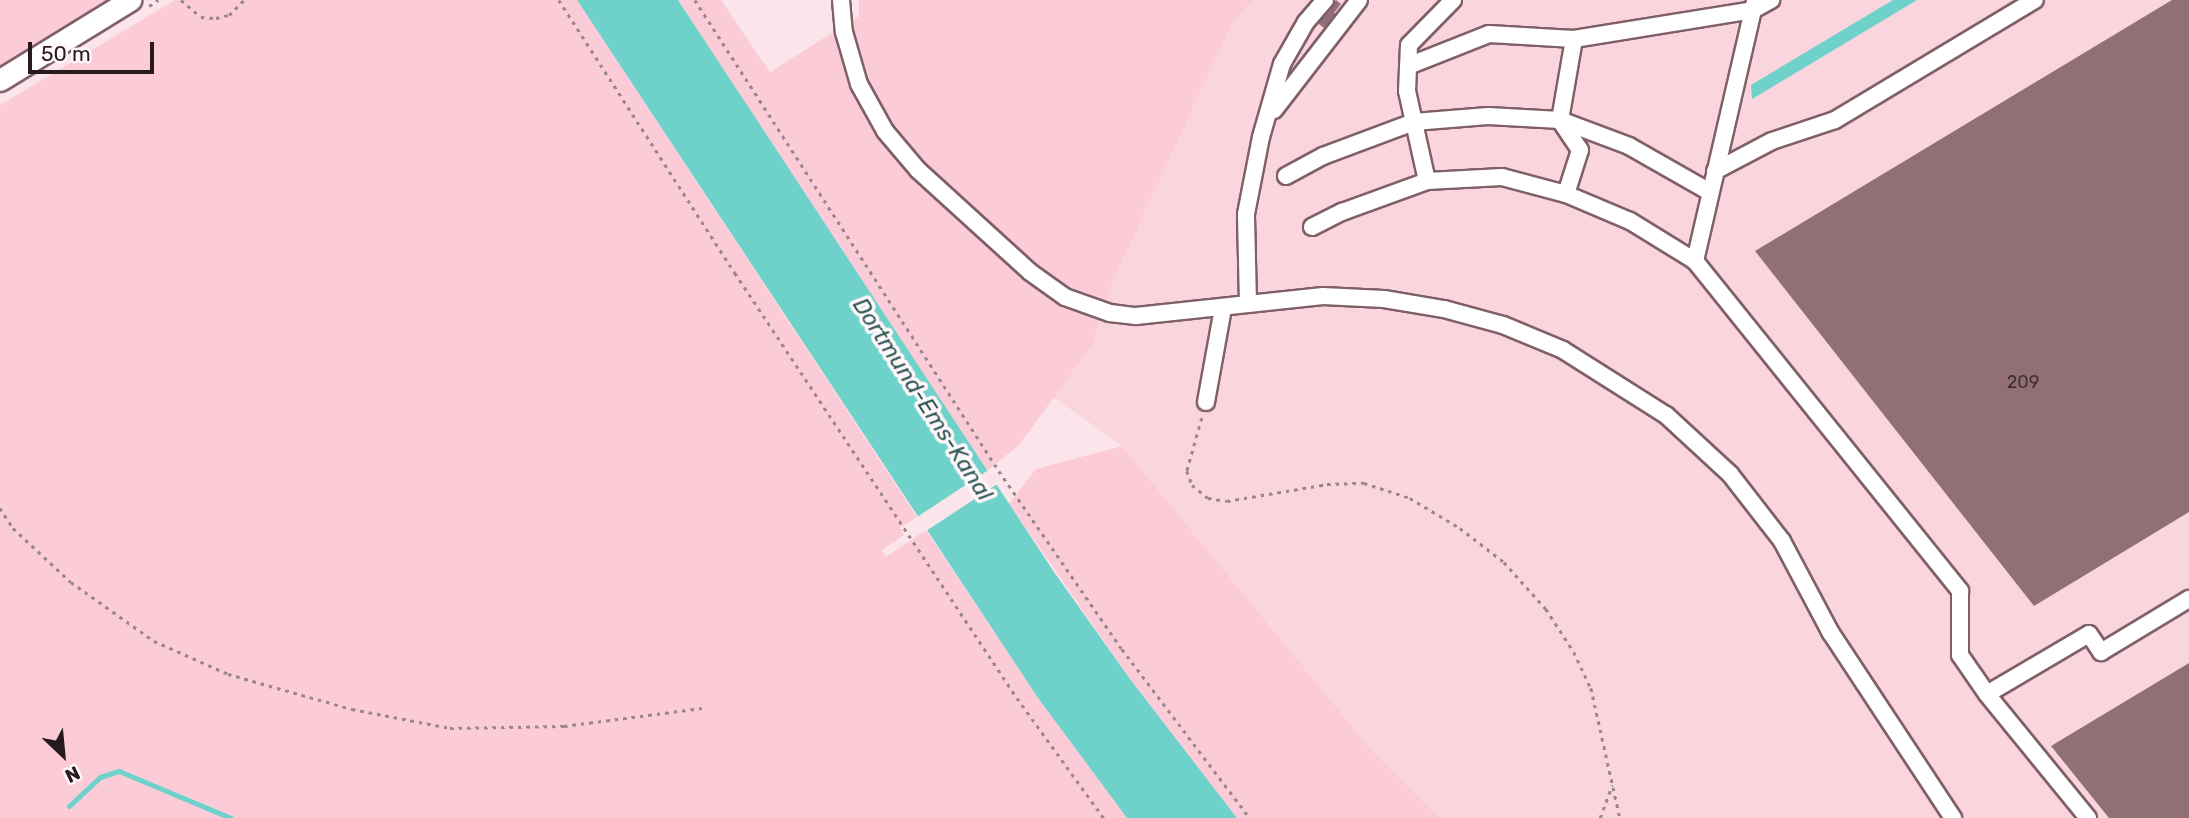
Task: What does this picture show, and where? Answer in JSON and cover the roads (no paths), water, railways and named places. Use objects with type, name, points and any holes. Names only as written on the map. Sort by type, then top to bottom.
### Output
[{"type":"main road","points":[[0,79],[130,0]]},
{"type":"lane","points":[[841,0],[844,32],[859,84],[885,131],[918,170],[1030,272],[1065,297],[1110,313],[1155,316],[1323,296],[1384,299],[1444,309],[1503,325],[1563,350],[1666,415],[1730,474],[1782,541],[1831,633],[1953,818]]},
{"type":"lane","points":[[1248,304],[1246,214],[1261,137],[1282,64],[1306,22],[1325,0]]},
{"type":"lane","points":[[1261,137],[1276,106],[1359,0]]},
{"type":"lane","points":[[1427,181],[1407,91],[1409,45],[1453,0]]},
{"type":"lane","points":[[1408,66],[1489,34],[1574,39],[1771,0]]},
{"type":"lane","points":[[1715,171],[1772,141],[1835,120],[2035,0]]},
{"type":"lane","points":[[1695,261],[1754,5]]},
{"type":"lane","points":[[1566,194],[1580,150],[1560,120],[1574,39]]},
{"type":"lane","points":[[1286,176],[1323,156],[1414,122],[1489,116],[1560,120],[1629,146],[1710,192]]},
{"type":"lane","points":[[1312,227],[1342,212],[1427,181],[1502,177],[1566,194],[1630,220],[1695,261],[1960,591],[1960,655],[1987,694],[2088,818]]},
{"type":"lane","points":[[1206,402],[1223,308]]},
{"type":"lane","points":[[1987,694],[2089,634],[2101,652],[2189,599]]},
{"type":"water","name":"Dortmund-Ems-Kanal","points":[[577,0],[678,0],[1054,572],[1130,679],[1237,818],[1127,818],[1038,698]]},
{"type":"water","points":[[1893,0],[1917,0],[1752,99],[1751,85]]},
{"type":"waterway","points":[[69,806],[100,777],[119,771],[231,818]]}]
